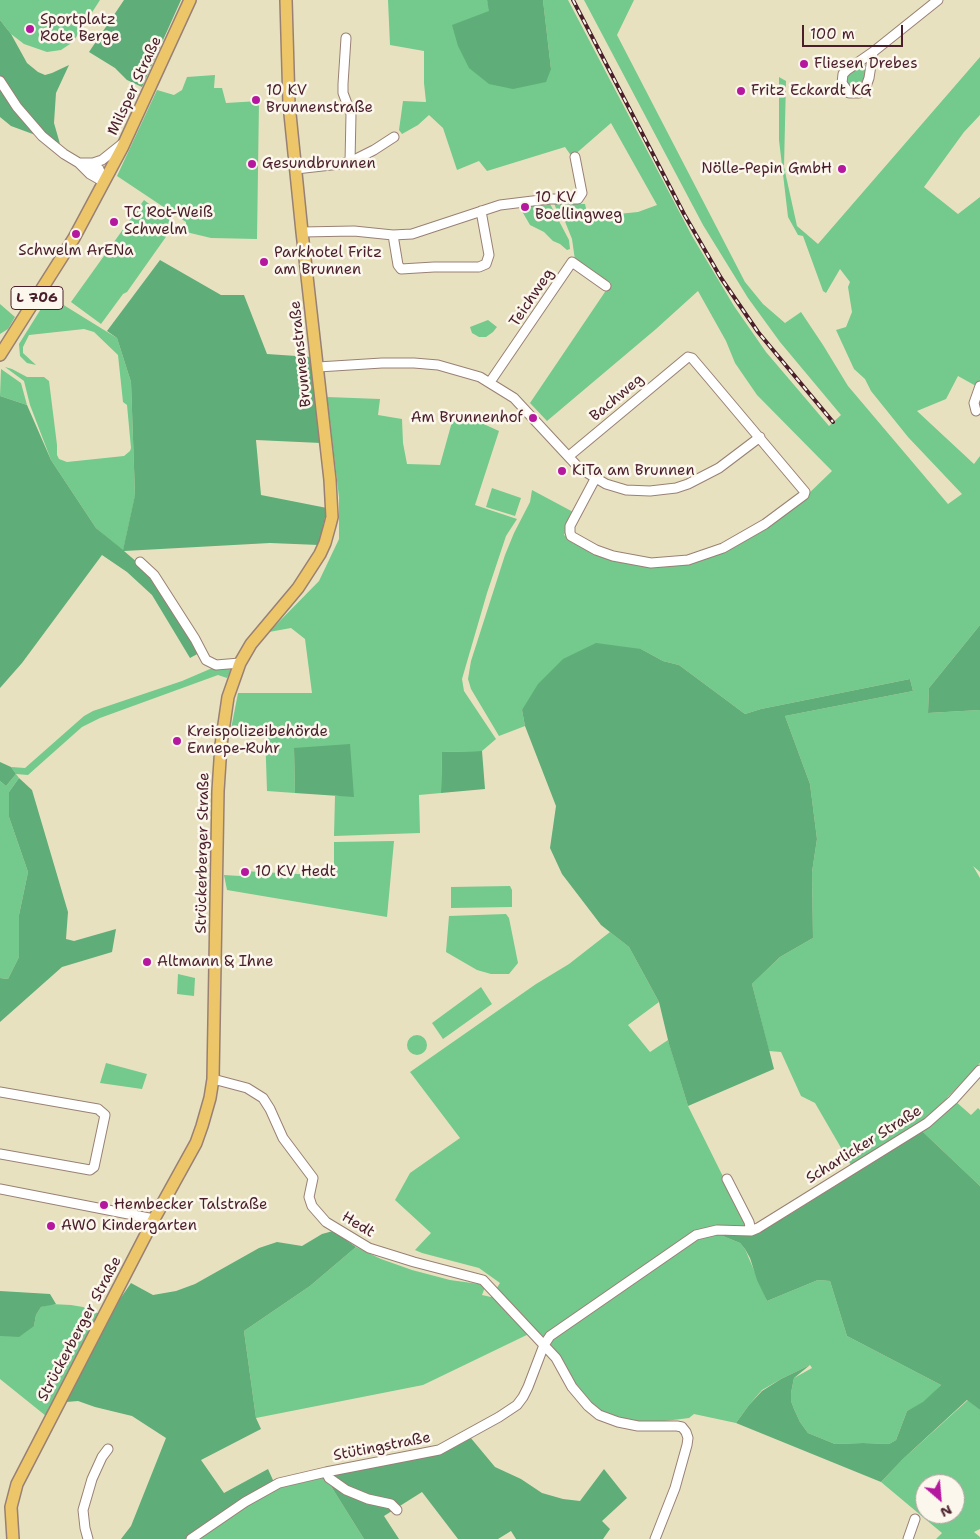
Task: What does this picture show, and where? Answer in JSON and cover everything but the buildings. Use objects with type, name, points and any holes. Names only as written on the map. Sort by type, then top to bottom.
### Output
[{"type":"main road","name":"Milsper Straße","points":[[104,182],[125,142],[190,0]]},
{"type":"main road","name":"Brunnenstraße","points":[[286,0],[289,104],[330,480],[332,517],[320,554]]},
{"type":"main road","name":"L 706","points":[[0,355],[70,244],[104,182]]},
{"type":"main road","name":"Strückerberger Straße","points":[[13,1539],[11,1507],[17,1484],[154,1219],[196,1143],[209,1103],[213,1079],[221,745],[228,697],[240,663],[251,644],[298,588],[320,554]]},
{"type":"street","points":[[873,52],[869,78],[865,89],[859,94],[849,93],[842,83],[843,74],[938,0]]},
{"type":"street","points":[[346,38],[343,93],[351,114],[350,162]]},
{"type":"street","points":[[0,81],[17,107],[52,145],[83,163],[99,169],[104,182]]},
{"type":"street","points":[[296,169],[350,162],[394,137]]},
{"type":"street","points":[[83,163],[104,159],[125,142]]},
{"type":"street","points":[[302,232],[354,231],[412,234],[500,205],[579,198],[582,194],[575,158]]},
{"type":"street","points":[[393,234],[398,265],[401,269],[479,267],[486,264],[489,255],[481,212]]},
{"type":"street","name":"Teichweg","points":[[490,382],[572,262],[606,286]]},
{"type":"street","name":"Bachweg","points":[[568,456],[688,357],[692,358],[702,369],[760,437]]},
{"type":"street","points":[[318,367],[382,363],[430,365],[460,370],[480,376],[514,398],[579,468],[595,479],[616,488],[650,491],[676,488],[719,468],[760,437],[805,492],[765,524],[740,540],[706,555],[688,560],[651,563],[596,550],[572,536],[570,526],[595,479]]},
{"type":"street","points":[[976,411],[974,403],[980,386]]},
{"type":"street","points":[[140,562],[154,575],[195,639],[206,660],[216,665],[240,663]]},
{"type":"street","name":"Scharlicker Straße","points":[[751,1230],[758,1228],[927,1123],[953,1100],[980,1070]]},
{"type":"street","name":"Hedt","points":[[213,1079],[247,1088],[263,1098],[283,1138],[313,1178],[309,1197],[312,1206],[326,1222],[369,1248],[483,1280],[544,1345]]},
{"type":"street","points":[[0,1092],[98,1109],[104,1113],[105,1119],[94,1167],[90,1170],[0,1154]]},
{"type":"street","points":[[727,1179],[749,1222],[751,1230]]},
{"type":"street","points":[[0,1189],[154,1219]]},
{"type":"street","name":"Stütingstraße","points":[[191,1539],[245,1502],[287,1481],[432,1452],[445,1448],[475,1432],[517,1405],[528,1387],[544,1345],[550,1336],[696,1235],[717,1230],[751,1230]]},
{"type":"street","points":[[544,1345],[556,1358],[580,1396],[599,1415],[618,1422],[638,1426],[677,1426],[686,1432],[688,1438],[687,1445],[675,1488],[655,1539]]},
{"type":"street","points":[[88,1539],[83,1510],[92,1479],[102,1457],[108,1449]]},
{"type":"street","points":[[326,1472],[329,1478],[346,1490],[368,1499],[391,1504],[397,1510]]},
{"type":"street","points":[[908,1539],[914,1519]]},
{"type":"green space","points":[[0,0],[100,0],[73,42],[61,50],[47,52],[24,44],[11,34],[0,20]]},
{"type":"green space","points":[[124,0],[181,0],[142,87],[127,80],[115,68],[89,52]]},
{"type":"green space","points":[[388,0],[487,0],[490,11],[551,69],[543,0],[568,0],[692,236],[734,306],[766,352],[829,426],[841,415],[780,342],[748,298],[703,225],[584,0],[634,0],[617,35],[745,282],[763,304],[785,323],[801,312],[848,386],[948,504],[962,494],[908,437],[871,391],[865,379],[854,369],[836,330],[846,327],[852,312],[848,287],[850,282],[840,269],[826,293],[823,291],[803,236],[798,235],[788,217],[779,140],[779,77],[786,81],[784,167],[797,226],[818,244],[980,57],[980,115],[964,132],[924,187],[958,214],[980,197],[980,385],[976,386],[958,376],[946,399],[917,411],[974,464],[980,456],[980,625],[929,688],[928,713],[980,710],[980,872],[973,866],[980,878],[980,1063],[947,1098],[948,1101],[920,1123],[851,1165],[815,1103],[801,1096],[781,1052],[769,1051],[752,984],[780,957],[813,938],[812,872],[817,839],[810,784],[785,716],[913,691],[910,679],[761,709],[745,714],[679,665],[663,661],[641,649],[522,710],[525,726],[499,736],[471,689],[468,679],[471,661],[505,555],[530,502],[532,490],[575,513],[564,535],[596,553],[631,564],[651,566],[688,563],[725,552],[805,497],[832,471],[757,395],[735,363],[726,341],[698,291],[547,421],[530,403],[611,283],[575,260],[572,239],[564,219],[557,211],[554,203],[585,204],[588,217],[638,212],[657,205],[611,123],[572,157],[565,147],[487,171],[479,161],[457,170],[443,128],[429,115],[418,125],[402,134],[399,130],[403,101],[426,102],[424,51],[390,45]]},
{"type":"green space","points":[[487,0],[543,0],[551,69],[546,82],[513,89],[489,84],[469,68],[458,46],[452,25],[489,11]]},
{"type":"green space","points":[[0,20],[11,34],[27,63],[38,72],[45,75],[69,65],[56,93],[54,123],[60,144],[11,126],[0,117]]},
{"type":"green space","points":[[862,64],[866,66],[866,71],[861,88],[852,90],[846,82],[847,76]]},
{"type":"green space","points":[[215,75],[214,88],[222,88],[226,103],[259,101],[257,239],[211,238],[186,232],[186,222],[117,176],[157,90],[174,95],[182,90],[187,77]]},
{"type":"green space","points":[[144,200],[175,224],[127,292],[123,294],[101,324],[71,302]]},
{"type":"green space","points":[[549,202],[569,240],[570,249],[567,250],[553,241],[544,232],[530,225],[519,206]]},
{"type":"green space","points":[[160,260],[221,295],[244,295],[267,354],[311,357],[321,443],[256,440],[261,495],[327,508],[319,545],[270,543],[124,551],[152,575],[201,652],[190,658],[152,595],[127,572],[102,555],[22,663],[0,688],[0,396],[27,405],[51,460],[96,528],[123,550],[135,495],[131,382],[117,338],[107,331]]},
{"type":"green space","points":[[49,296],[117,338],[131,382],[135,496],[123,551],[96,528],[51,460],[30,405],[24,381],[5,367],[27,377],[44,377],[49,381],[59,459],[67,462],[124,456],[130,451],[127,405],[123,402],[118,355],[94,332],[84,329],[29,335],[23,347],[23,353],[36,365],[27,363],[20,356],[19,344]]},
{"type":"green space","points":[[0,304],[15,317],[8,329],[0,334]]},
{"type":"green space","points":[[488,320],[497,327],[493,332],[486,337],[479,337],[472,333],[470,327]]},
{"type":"green space","points":[[1,369],[21,383],[27,405],[0,396]]},
{"type":"green space","points":[[327,397],[380,399],[378,415],[402,419],[403,443],[407,464],[440,465],[455,411],[499,431],[475,505],[517,519],[506,536],[462,679],[464,691],[496,739],[482,751],[442,752],[441,793],[419,795],[420,833],[334,836],[335,796],[354,796],[294,748],[295,793],[267,791],[265,731],[230,734],[238,693],[312,693],[305,639],[291,628],[269,632],[319,581],[339,539],[339,497]]},
{"type":"green space","points":[[492,488],[521,498],[515,516],[486,507]]},
{"type":"green space","points":[[980,625],[980,710],[928,713],[929,688]]},
{"type":"green space","points":[[596,643],[641,649],[663,661],[679,665],[745,714],[761,709],[910,679],[913,691],[785,716],[810,784],[817,839],[812,872],[813,938],[780,957],[752,984],[774,1069],[688,1106],[669,1044],[659,1002],[629,947],[601,925],[562,874],[550,848],[556,806],[525,726],[522,710],[538,684],[563,659]]},
{"type":"green space","points":[[234,665],[227,678],[218,675],[100,718],[82,727],[28,775],[16,774],[11,767],[25,768],[84,716],[93,711],[182,681],[217,666]]},
{"type":"green space","points":[[350,744],[354,797],[295,793],[294,748]]},
{"type":"green space","points":[[482,751],[485,789],[441,793],[442,752]]},
{"type":"green space","points":[[0,762],[11,767],[16,774],[6,786],[0,781]]},
{"type":"green space","points":[[16,774],[19,778],[9,792],[9,817],[28,872],[19,915],[19,957],[8,979],[0,978],[0,781],[6,786]]},
{"type":"green space","points":[[19,778],[32,790],[68,912],[66,939],[74,941],[116,929],[112,952],[62,967],[0,1022],[0,978],[8,979],[19,957],[19,915],[28,872],[9,817],[9,792]]},
{"type":"green space","points":[[394,841],[387,917],[227,890],[224,875],[240,876],[243,871],[334,876],[334,842]]},
{"type":"green space","points":[[510,886],[512,890],[512,907],[451,908],[451,887]]},
{"type":"green space","points":[[506,914],[509,918],[518,963],[509,974],[491,974],[477,970],[446,952],[449,916]]},
{"type":"green space","points":[[610,932],[629,947],[659,1002],[628,1025],[650,1052],[668,1040],[688,1106],[748,1227],[718,1225],[718,1234],[740,1243],[745,1249],[767,1301],[818,1280],[830,1281],[847,1336],[941,1385],[923,1403],[907,1411],[896,1440],[889,1444],[835,1444],[808,1433],[794,1409],[791,1393],[794,1378],[812,1368],[810,1365],[762,1390],[736,1423],[694,1414],[689,1418],[649,1423],[630,1422],[607,1415],[590,1404],[535,1331],[423,1385],[256,1418],[244,1331],[310,1286],[356,1247],[381,1259],[412,1270],[450,1280],[479,1284],[485,1287],[482,1295],[491,1297],[500,1283],[479,1268],[415,1250],[431,1233],[395,1200],[410,1173],[460,1138],[410,1072],[536,984],[569,964]]},
{"type":"green space","points":[[178,974],[195,978],[194,996],[177,994]]},
{"type":"green space","points":[[481,987],[492,1004],[443,1039],[432,1023]]},
{"type":"green space","points":[[417,1035],[424,1038],[427,1045],[424,1052],[417,1055],[410,1052],[407,1045],[410,1038]]},
{"type":"green space","points":[[106,1063],[147,1074],[142,1089],[100,1083]]},
{"type":"green space","points":[[955,1101],[971,1115],[978,1108],[980,1110],[980,1186],[922,1131]]},
{"type":"green space","points":[[922,1131],[980,1186],[980,1410],[967,1400],[881,1482],[736,1423],[762,1391],[781,1379],[810,1365],[794,1378],[791,1393],[794,1409],[808,1433],[835,1444],[889,1444],[896,1440],[907,1411],[923,1402],[941,1385],[847,1336],[830,1281],[818,1280],[767,1301],[745,1249],[740,1243],[718,1234],[751,1236],[792,1213]]},
{"type":"green space","points":[[333,1231],[356,1247],[310,1286],[244,1331],[256,1418],[261,1429],[201,1460],[224,1493],[268,1469],[277,1489],[196,1539],[121,1539],[131,1526],[166,1438],[132,1416],[78,1401],[66,1402],[120,1299],[131,1283],[153,1295],[176,1291],[195,1284],[259,1248],[277,1242],[302,1246],[322,1234]]},
{"type":"green space","points":[[0,1291],[50,1294],[56,1304],[41,1307],[36,1315],[34,1326],[19,1337],[0,1336]]},
{"type":"green space","points":[[51,1304],[83,1307],[100,1314],[46,1416],[0,1379],[0,1336],[34,1326],[36,1315],[41,1307]]},
{"type":"green space","points":[[968,1400],[980,1410],[980,1529],[974,1532],[980,1539],[936,1539],[942,1533],[931,1524],[965,1524],[965,1474],[915,1474],[915,1510],[881,1482],[903,1459]]},
{"type":"green space","points":[[470,1437],[495,1467],[521,1479],[542,1493],[563,1499],[580,1501],[604,1469],[627,1498],[602,1521],[610,1529],[603,1539],[516,1539],[511,1531],[498,1539],[458,1539],[422,1492],[384,1516],[399,1539],[364,1539],[324,1475],[429,1454]]},
{"type":"green space","points":[[324,1475],[364,1539],[196,1539],[286,1483]]},
{"type":"railway","points":[[573,0],[684,214],[721,278],[758,332],[833,422]]},
{"type":"place","name":"Sportplatz Rote Berge","points":[[30,29]]},
{"type":"place","name":"Fliesen Drebes","points":[[804,64]]},
{"type":"place","name":"Fritz Eckardt KG","points":[[741,91]]},
{"type":"place","name":"10 KV Brunnenstraße","points":[[256,100]]},
{"type":"place","name":"Gesundbrunnen","points":[[252,164]]},
{"type":"place","name":"Nölle-Pepin GmbH","points":[[842,169]]},
{"type":"place","name":"10 KV Boellingweg","points":[[525,207]]},
{"type":"place","name":"TC Rot-Weiß Schwelm","points":[[114,222]]},
{"type":"place","name":"Schwelm ArENa","points":[[76,234]]},
{"type":"place","name":"Parkhotel Fritz am Brunnen","points":[[264,262]]},
{"type":"place","name":"Am Brunnenhof","points":[[533,418]]},
{"type":"place","name":"KiTa am Brunnen","points":[[562,471]]},
{"type":"place","name":"Kreispolizeibehörde Ennepe-Ruhr","points":[[177,741]]},
{"type":"place","name":"10 KV Hedt","points":[[245,872]]},
{"type":"place","name":"Altmann & Ihne","points":[[147,962]]},
{"type":"place","name":"Hembecker Talstraße","points":[[104,1205]]},
{"type":"place","name":"AWO Kindergarten","points":[[51,1226]]}]
